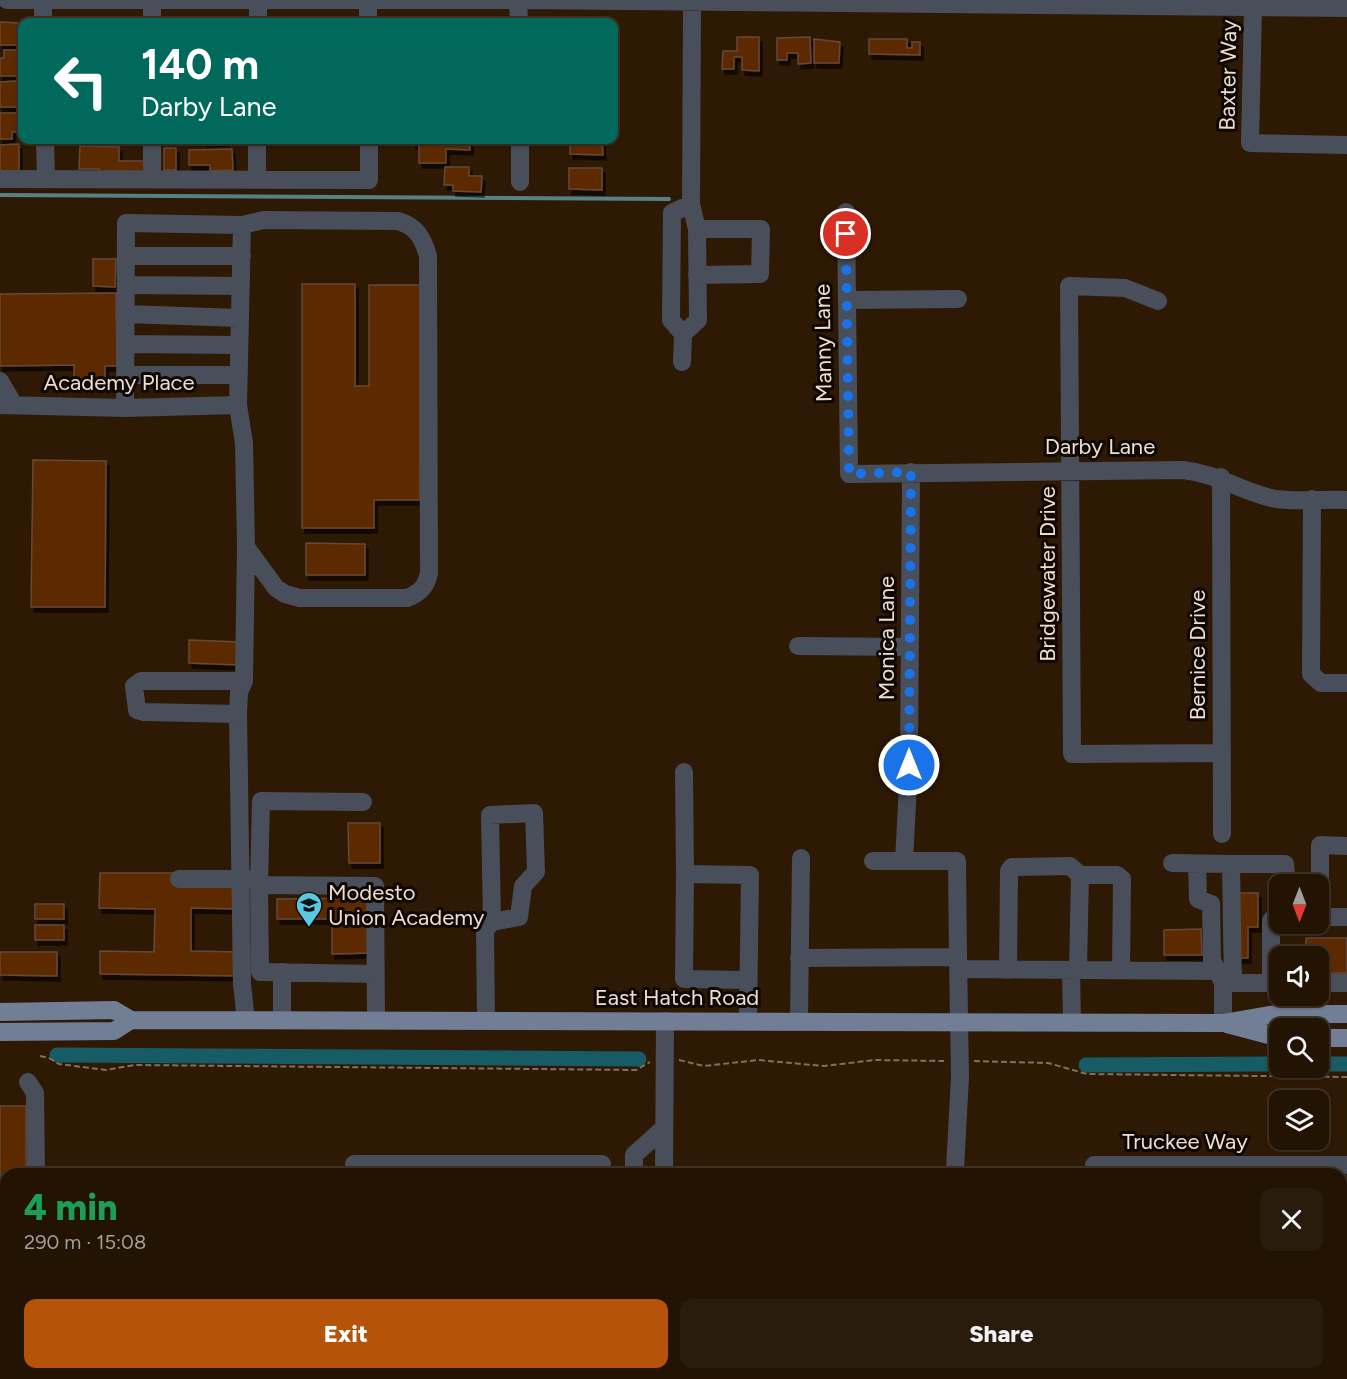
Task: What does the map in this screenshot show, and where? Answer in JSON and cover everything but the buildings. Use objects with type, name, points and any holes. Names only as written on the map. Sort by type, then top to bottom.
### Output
[{"type":"main road","name":"East Hatch Road","points":[[0,1011],[114,1010],[130,1020],[1223,1023],[1276,1014],[1347,1014]]},
{"type":"main road","name":"East Hatch Road","points":[[0,1032],[114,1031],[130,1020]]},
{"type":"main road","name":"East Hatch Road","points":[[1223,1023],[1269,1035]]},
{"type":"main road","points":[[1329,1038],[1347,1038]]},
{"type":"street","points":[[6,0],[854,2],[1347,8]]},
{"type":"street","points":[[43,0],[43,18]]},
{"type":"street","points":[[152,0],[152,18]]},
{"type":"street","points":[[518,0],[519,18]]},
{"type":"street","points":[[258,1],[258,18]]},
{"type":"street","points":[[368,1],[368,18]]},
{"type":"street","points":[[683,334],[698,320],[697,229],[691,204],[692,3]]},
{"type":"street","name":"Baxter Way","points":[[1253,8],[1250,143],[1347,145]]},
{"type":"street","points":[[45,144],[46,179]]},
{"type":"street","points":[[152,144],[152,179]]},
{"type":"street","points":[[257,144],[257,179]]},
{"type":"street","points":[[0,179],[369,180],[369,144]]},
{"type":"street","points":[[520,144],[520,182]]},
{"type":"street","points":[[682,362],[683,334],[671,320],[672,213],[691,204]]},
{"type":"street","name":"Manny Lane","points":[[846,212],[849,474]]},
{"type":"street","points":[[125,408],[126,223],[242,225],[264,220],[398,221],[416,231],[424,241],[428,256],[429,573],[427,584],[418,594],[407,598],[300,598],[285,594],[276,588],[246,547]]},
{"type":"street","points":[[242,225],[238,405],[244,443],[246,547],[244,681],[249,693],[250,881]]},
{"type":"street","points":[[697,229],[761,229],[760,274],[697,275]]},
{"type":"street","points":[[126,256],[242,256]]},
{"type":"street","points":[[126,285],[241,286]]},
{"type":"street","name":"Bridgewater Drive","points":[[1158,301],[1125,288],[1069,286],[1072,753],[1221,753]]},
{"type":"street","points":[[847,300],[958,299]]},
{"type":"street","points":[[126,314],[239,318]]},
{"type":"street","points":[[125,344],[239,345]]},
{"type":"street","points":[[125,375],[238,375]]},
{"type":"street","points":[[0,381],[10,398],[4,405]]},
{"type":"street","name":"Academy Place","points":[[4,405],[125,408],[238,405]]},
{"type":"street","name":"Darby Lane","points":[[849,474],[1183,470],[1221,477],[1256,494],[1278,499],[1347,500]]},
{"type":"street","name":"Monica Lane","points":[[904,861],[910,648],[911,472]]},
{"type":"street","name":"Bernice Drive","points":[[1221,477],[1222,834]]},
{"type":"street","points":[[1312,499],[1311,674],[1321,683],[1347,683]]},
{"type":"street","points":[[798,646],[910,648]]},
{"type":"street","points":[[238,714],[144,712],[137,710],[134,704],[134,686],[141,681],[244,681]]},
{"type":"street","points":[[244,681],[239,692],[238,714],[250,881],[260,972],[375,974]]},
{"type":"street","points":[[684,772],[684,979],[748,980]]},
{"type":"street","points":[[246,1020],[242,984],[250,881],[261,801],[363,802]]},
{"type":"street","points":[[486,1020],[486,930],[492,922],[490,815],[534,813],[536,872],[523,886],[519,917],[492,922]]},
{"type":"street","points":[[1347,846],[1320,845],[1320,917],[1347,917]]},
{"type":"street","points":[[799,1021],[801,858]]},
{"type":"street","points":[[873,861],[957,861],[960,1061],[954,1168]]},
{"type":"street","points":[[1172,863],[1285,864],[1286,874]]},
{"type":"street","points":[[1197,864],[1198,899],[1211,903],[1212,960],[1224,979]]},
{"type":"street","points":[[1223,1023],[1231,864]]},
{"type":"street","points":[[1008,970],[1009,871],[1012,867],[1070,866],[1080,875],[1117,876],[1122,879],[1121,970]]},
{"type":"street","points":[[685,874],[750,875],[748,1021]]},
{"type":"street","points":[[1072,1022],[1080,875]]},
{"type":"street","points":[[179,879],[375,886],[376,1020]]},
{"type":"street","points":[[800,958],[958,963],[1008,970],[1121,970],[1269,983]]},
{"type":"street","points":[[282,972],[282,1020]]},
{"type":"street","points":[[1329,983],[1347,983]]},
{"type":"street","points":[[664,1168],[665,1021]]},
{"type":"street","points":[[28,1082],[35,1094],[36,1168]]},
{"type":"street","points":[[634,1168],[634,1155],[664,1128]]},
{"type":"street","points":[[512,1168],[602,1164]]},
{"type":"street","name":"Truckee Way","points":[[1094,1165],[1204,1168]]},
{"type":"street","name":"Truckee Way","points":[[1306,1168],[1347,1165]]},
{"type":"path","points":[[40,1056],[59,1064],[106,1070],[135,1065],[636,1070],[652,1061],[686,1060],[704,1066],[758,1060],[824,1066],[875,1060],[1048,1063],[1088,1074],[1347,1077]]},
{"type":"waterway","points":[[0,195],[669,199]]},
{"type":"waterway","points":[[57,1055],[639,1059]]},
{"type":"waterway","points":[[1086,1065],[1269,1064]]},
{"type":"waterway","points":[[1329,1064],[1347,1064]]},
{"type":"place","name":"Modesto Union Academy","points":[[309,928]]},
{"type":"route","points":[[846,234],[849,474],[911,472],[909,765]]}]
